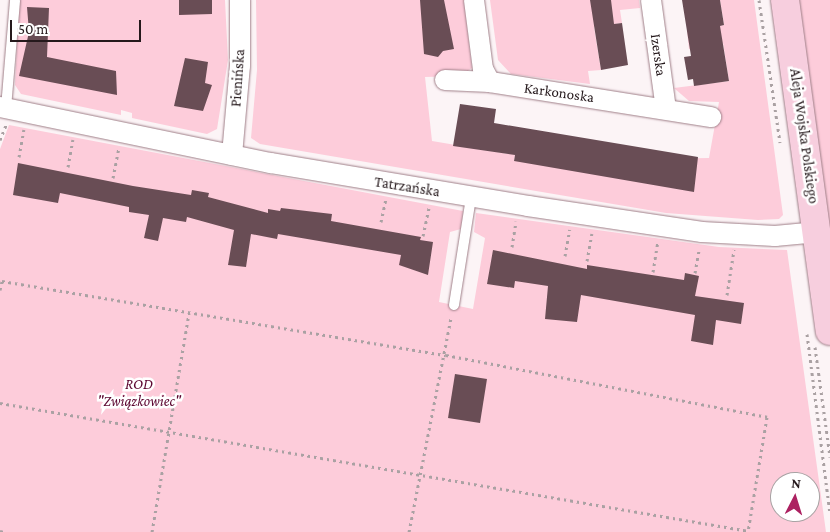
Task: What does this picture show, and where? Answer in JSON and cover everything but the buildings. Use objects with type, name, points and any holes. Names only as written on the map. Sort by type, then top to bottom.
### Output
[{"type":"street","name":"Pienińska","points":[[232,155],[240,66],[240,0]]},
{"type":"street","points":[[474,0],[483,70],[490,82]]},
{"type":"street","name":"Izerska","points":[[651,0],[666,110]]},
{"type":"street","name":"Aleja Wojska Polskiego","points":[[784,0],[818,232],[830,331]]},
{"type":"street","name":"Karkonoska","points":[[445,80],[490,82],[711,117]]},
{"type":"street","name":"Tatrzańska","points":[[3,107],[232,155],[471,198],[702,232],[775,236],[818,232]]},
{"type":"lane","points":[[3,107],[15,0]]},
{"type":"lane","points":[[454,305],[471,198]]},
{"type":"path","points":[[19,157],[25,123]]},
{"type":"path","points":[[68,167],[74,133]]},
{"type":"path","points":[[113,178],[120,143]]},
{"type":"path","points":[[381,222],[389,184]]},
{"type":"path","points":[[424,236],[430,202]]},
{"type":"path","points":[[512,247],[517,215]]},
{"type":"path","points":[[565,256],[571,224]]},
{"type":"path","points":[[587,261],[593,227]]},
{"type":"path","points":[[653,272],[659,237]]},
{"type":"path","points":[[695,273],[700,242]]},
{"type":"path","points":[[727,295],[735,244]]},
{"type":"path","points":[[0,290],[2,282],[446,355],[767,417],[748,531],[0,403]]},
{"type":"path","points":[[410,532],[420,474],[446,355],[454,305]]},
{"type":"path","points":[[152,532],[189,313]]},
{"type":"path","points":[[0,531],[4,532]]},
{"type":"green space","points":[[19,0],[225,0],[228,60],[217,129],[207,134],[132,118],[132,113],[121,110],[121,115],[21,94],[15,85]]},
{"type":"green space","points":[[256,0],[464,0],[472,68],[461,76],[425,77],[432,141],[509,154],[519,128],[514,161],[709,158],[719,102],[689,101],[674,88],[729,81],[723,43],[689,49],[687,31],[724,25],[720,0],[754,0],[783,215],[779,219],[758,220],[666,213],[260,144],[251,138],[257,70]]},
{"type":"green space","points":[[490,0],[639,0],[640,8],[620,10],[622,23],[594,27],[601,70],[588,71],[590,84],[511,74],[498,60]]},
{"type":"green space","points":[[792,0],[830,0],[830,266]]},
{"type":"green space","name":"ROD \"Związkowiec\"","points":[[9,125],[463,211],[461,229],[450,232],[439,302],[473,309],[485,238],[474,232],[476,213],[719,247],[787,250],[818,472],[770,472],[770,522],[820,522],[820,489],[826,532],[0,532],[0,149]]}]
